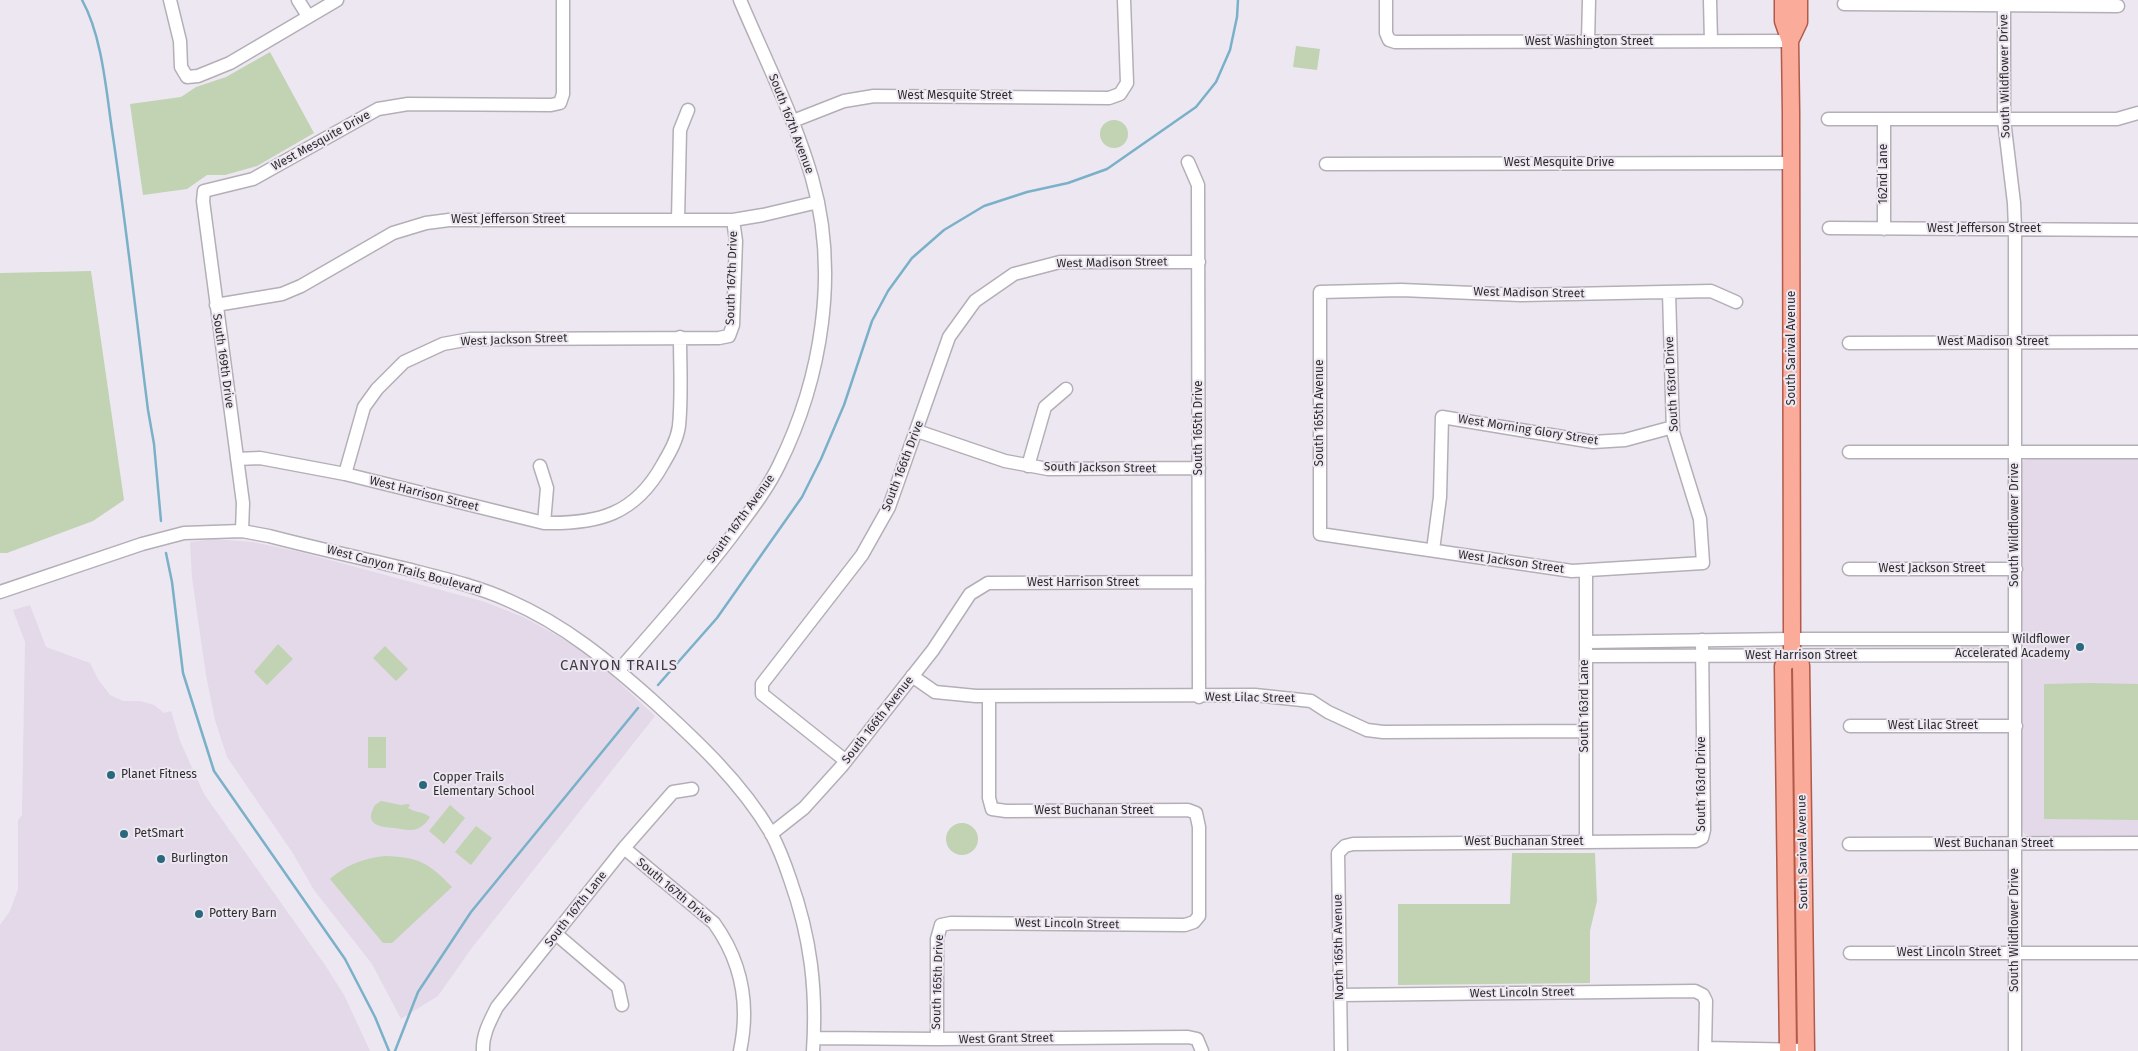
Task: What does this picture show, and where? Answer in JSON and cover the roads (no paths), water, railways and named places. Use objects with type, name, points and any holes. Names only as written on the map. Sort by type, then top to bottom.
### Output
[{"type":"main road","name":"South Sarival Avenue","points":[[1783,0],[1783,21],[1790,41],[1791,163],[1792,656],[1783,666],[1788,1050]]},
{"type":"main road","name":"South Sarival Avenue","points":[[1790,41],[1799,22],[1799,0]]},
{"type":"main road","name":"South Sarival Avenue","points":[[1792,656],[1801,665],[1806,1050]]},
{"type":"street","points":[[170,0],[180,41],[181,67],[187,77],[198,76],[230,63],[337,0]]},
{"type":"street","points":[[298,0],[308,16]]},
{"type":"street","name":"West Mesquite Drive","points":[[204,191],[253,178],[378,109],[408,104],[551,105],[560,103],[563,94],[562,0]]},
{"type":"street","name":"South 167th Avenue","points":[[619,670],[718,554],[762,494],[779,465],[806,398],[821,336],[825,272],[824,239],[818,202],[792,121],[740,0]]},
{"type":"street","name":"West Mesquite Street","points":[[792,121],[844,101],[874,96],[1109,98],[1120,94],[1127,82],[1124,0]]},
{"type":"street","name":"West Washington Street","points":[[1386,0],[1386,33],[1389,40],[1396,42],[1790,41]]},
{"type":"street","points":[[1588,42],[1589,0]]},
{"type":"street","points":[[1710,0],[1710,41]]},
{"type":"street","points":[[1844,4],[2004,3],[2118,6]]},
{"type":"street","name":"South Wildflower Drive","points":[[2004,3],[2004,120],[2014,203],[2016,569],[2015,1051]]},
{"type":"street","points":[[678,220],[680,130],[688,110]]},
{"type":"street","points":[[1828,118],[2117,120],[2138,113]]},
{"type":"street","name":"162nd Lane","points":[[1884,119],[1884,229]]},
{"type":"street","name":"South 165th Drive","points":[[1188,162],[1198,185],[1199,697]]},
{"type":"street","name":"West Mesquite Drive","points":[[1326,164],[1791,163]]},
{"type":"street","name":"South 169th Drive","points":[[204,191],[203,200],[216,305],[243,503],[242,531]]},
{"type":"street","name":"West Jefferson Street","points":[[216,305],[282,294],[301,286],[393,234],[426,223],[449,220],[734,220],[818,202]]},
{"type":"street","name":"South 167th Drive","points":[[729,336],[733,325],[736,241],[734,220]]},
{"type":"street","name":"West Jefferson Street","points":[[1829,228],[2138,230]]},
{"type":"street","name":"West Madison Street","points":[[975,301],[1014,274],[1060,262],[1199,262]]},
{"type":"street","name":"West Madison Street","points":[[1320,292],[1401,290],[1521,295],[1711,291],[1736,302]]},
{"type":"street","name":"South 165th Avenue","points":[[1320,292],[1320,534]]},
{"type":"street","name":"South 163rd Drive","points":[[1669,292],[1673,427],[1700,519],[1703,563]]},
{"type":"street","name":"South 166th Drive","points":[[846,761],[762,694],[762,684],[862,555],[889,507],[949,337],[975,301]]},
{"type":"street","name":"West Jackson Street","points":[[345,474],[364,407],[377,389],[404,362],[443,344],[470,339],[719,338],[729,336]]},
{"type":"street","name":"West Harrison Street","points":[[237,459],[260,458],[345,474],[544,523],[576,524],[610,515],[633,501],[646,489],[659,472],[676,440],[680,411],[680,338]]},
{"type":"street","name":"West Madison Street","points":[[1849,343],[2138,342]]},
{"type":"street","points":[[1028,466],[1045,408],[1066,390]]},
{"type":"street","name":"West Morning Glory Street","points":[[1433,550],[1440,497],[1442,416],[1593,442],[1626,440],[1673,427]]},
{"type":"street","name":"South Jackson Street","points":[[917,431],[1004,460],[1048,469],[1199,468]]},
{"type":"street","points":[[1849,452],[2138,452]]},
{"type":"street","points":[[540,466],[547,488],[544,523]]},
{"type":"street","name":"West Canyon Trails Boulevard","points":[[0,592],[165,538],[199,531],[242,531],[361,558],[479,589],[510,601],[558,625],[588,644],[619,670],[718,764],[771,834],[800,906],[806,932],[815,992],[813,1051]]},
{"type":"street","name":"West Jackson Street","points":[[1320,534],[1572,571],[1703,563]]},
{"type":"street","name":"West Jackson Street","points":[[1849,569],[2016,569]]},
{"type":"street","name":"South 163rd Lane","points":[[1586,571],[1586,842]]},
{"type":"street","name":"West Harrison Street","points":[[970,594],[988,583],[1199,582]]},
{"type":"street","name":"South 166th Avenue","points":[[771,834],[804,808],[846,761],[933,650],[970,594]]},
{"type":"street","name":"West Harrison Street","points":[[1586,642],[1792,639],[2016,639]]},
{"type":"street","name":"South 163rd Drive","points":[[1702,640],[1704,830],[1702,838]]},
{"type":"street","name":"West Harrison Street","points":[[1586,656],[2016,655]]},
{"type":"street","name":"West Lilac Street","points":[[912,676],[936,692],[989,697],[1199,697],[1256,695],[1311,701],[1328,712],[1366,730],[1383,732],[1585,731]]},
{"type":"street","name":"West Buchanan Street","points":[[989,697],[989,798],[992,809],[1006,811],[1188,810],[1196,813],[1199,827],[1199,916],[1194,922]]},
{"type":"street","name":"West Lilac Street","points":[[1850,726],[2016,726]]},
{"type":"street","name":"South 167th Lane","points":[[483,1051],[486,1034],[497,1007],[624,848],[673,792],[692,789]]},
{"type":"street","name":"West Buchanan Street","points":[[1345,846],[1353,844],[1696,842],[1702,838]]},
{"type":"street","name":"West Buchanan Street","points":[[1850,844],[2138,844]]},
{"type":"street","name":"North 165th Avenue","points":[[1341,1051],[1338,854],[1345,846]]},
{"type":"street","name":"South 167th Drive","points":[[624,848],[714,923],[724,938],[735,959],[744,997],[744,1027],[740,1051]]},
{"type":"street","name":"West Lincoln Street","points":[[941,925],[951,923],[1185,925],[1194,922]]},
{"type":"street","name":"South 165th Drive","points":[[937,1039],[937,939],[941,925]]},
{"type":"street","points":[[556,934],[618,987],[622,1005]]},
{"type":"street","name":"West Lincoln Street","points":[[1850,953],[2138,953]]},
{"type":"street","name":"West Lincoln Street","points":[[1340,995],[1695,991],[1703,995],[1706,1001],[1705,1050]]},
{"type":"street","name":"West Grant Street","points":[[814,1038],[1178,1037],[1199,1045]]},
{"type":"street","points":[[1705,1050],[1806,1050]]},
{"type":"waterway","points":[[82,0],[89,14],[99,46],[105,80],[154,444],[161,521]]},
{"type":"waterway","points":[[658,685],[717,618],[802,497],[821,459],[844,405],[872,321],[888,291],[912,258],[944,230],[984,206],[1027,192],[1068,183],[1107,169],[1196,107],[1216,82],[1230,50],[1237,17],[1238,0]]},
{"type":"waterway","points":[[166,553],[172,582],[183,673],[214,771],[345,959],[375,1017],[389,1051]]},
{"type":"waterway","points":[[395,1051],[418,992],[471,912],[638,708]]},
{"type":"place","name":"Wildflower Accelerated Academy","points":[[2080,647]]},
{"type":"place","name":"Planet Fitness","points":[[111,775]]},
{"type":"place","name":"Copper Trails Elementary School","points":[[423,785]]},
{"type":"place","name":"PetSmart","points":[[124,834]]},
{"type":"place","name":"Burlington","points":[[161,859]]},
{"type":"place","name":"Pottery Barn","points":[[199,914]]},
{"type":"district","name":"CANYON TRAILS","points":[[619,666]]}]
